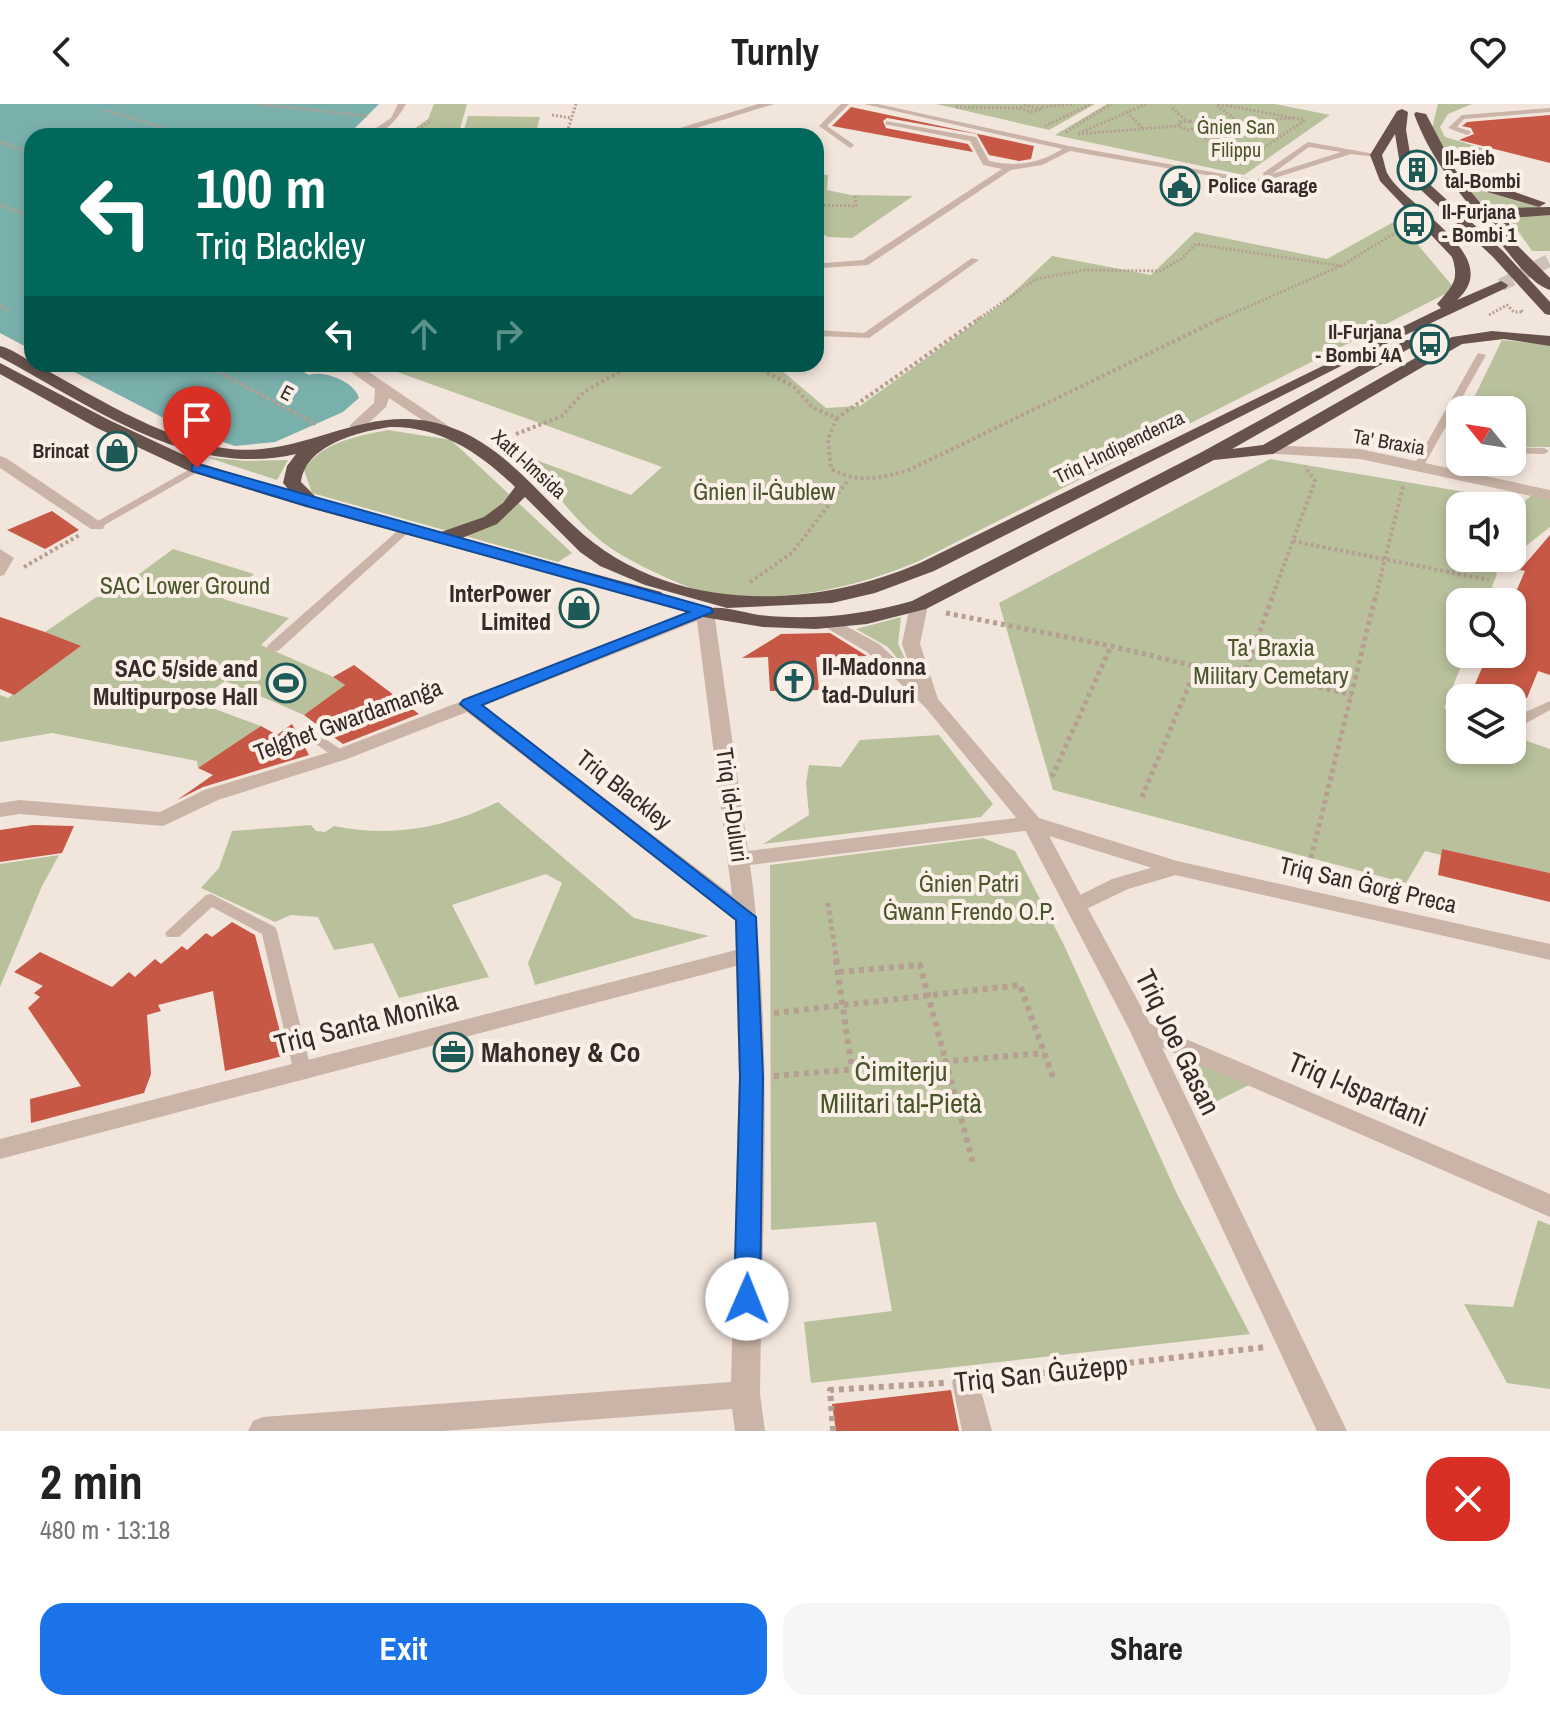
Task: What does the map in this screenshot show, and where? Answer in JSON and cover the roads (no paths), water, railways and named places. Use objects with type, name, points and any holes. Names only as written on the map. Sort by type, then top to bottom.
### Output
[{"type":"highway","points":[[1364,349],[1453,299],[1465,288],[1467,278],[1459,256],[1451,246],[1383,178],[1376,155],[1403,108]]},
{"type":"highway","points":[[1403,108],[1400,130],[1408,169],[1498,254],[1550,311]]},
{"type":"highway","points":[[1419,148],[1416,131],[1421,109]]},
{"type":"highway","points":[[1421,109],[1428,140],[1450,173],[1516,253]]},
{"type":"highway","points":[[1450,173],[1473,184],[1550,208]]},
{"type":"highway","points":[[1429,174],[1467,213],[1533,267]]},
{"type":"highway","points":[[1383,178],[1498,254]]},
{"type":"highway","points":[[1550,208],[1508,212],[1502,216],[1502,224],[1550,286]]},
{"type":"highway","name":"Triq l-Indipendenza","points":[[829,624],[882,617],[918,608],[1206,457],[1504,288],[1364,349],[893,583]]},
{"type":"highway","points":[[1206,457],[1267,450],[1457,340],[1491,333],[1528,335],[1550,341]]},
{"type":"highway","name":"Xatt l-Imsida","points":[[0,351],[24,364]]},
{"type":"highway","points":[[0,368],[103,424],[197,468],[705,612],[793,625],[829,624]]},
{"type":"highway","name":"Xatt l-Imsida","points":[[40,372],[167,439],[229,457],[281,454],[328,432],[355,428],[413,423],[462,435],[515,475],[588,549],[609,563],[644,579],[729,603],[825,600],[893,583]]},
{"type":"highway","points":[[312,503],[292,483],[293,471],[302,457],[328,432]]},
{"type":"highway","points":[[442,538],[477,529],[499,516],[515,501],[524,486]]},
{"type":"street","points":[[686,128],[769,104]]},
{"type":"street","points":[[363,372],[386,384],[448,431]]},
{"type":"street","points":[[355,428],[381,404],[386,384]]},
{"type":"street","name":"Ta' Braxia","points":[[1267,450],[1360,454],[1446,473]]},
{"type":"street","points":[[0,461],[97,525]]},
{"type":"street","name":"Ta' Braxia","points":[[1460,476],[1550,495]]},
{"type":"street","name":"Triq Joe Gasan","points":[[918,608],[911,644],[932,703]]},
{"type":"street","name":"Telgħet Gwardamanġa","points":[[0,810],[20,807],[163,819],[211,795],[340,755],[705,612]]},
{"type":"street","name":"Triq id-Duluri","points":[[705,612],[741,859],[746,917],[751,1077],[745,1394],[750,1431]]},
{"type":"street","name":"Triq Joe Gasan","points":[[829,624],[861,639],[932,703],[1032,823],[1141,1029],[1332,1431]]},
{"type":"street","name":"Triq Blackley","points":[[469,704],[746,917]]},
{"type":"street","points":[[741,859],[1032,823]]},
{"type":"street","name":"Triq San Ġorġ Preca","points":[[1032,823],[1175,868],[1550,952]]},
{"type":"street","name":"Triq San Ġorġ Preca","points":[[1076,906],[1120,884],[1175,868]]},
{"type":"street","name":"Triq Santa Monika","points":[[0,1149],[748,955]]},
{"type":"street","name":"Triq l-Ispartani","points":[[1141,1029],[1550,1206]]},
{"type":"street","points":[[966,1382],[977,1431]]},
{"type":"street","points":[[263,1431],[471,1422],[745,1394]]},
{"type":"lane","points":[[380,128],[394,119],[402,104]]},
{"type":"lane","points":[[845,104],[823,126],[850,146]]},
{"type":"lane","points":[[868,104],[1069,148],[1256,182],[1351,152]]},
{"type":"lane","points":[[1467,133],[1452,128],[1462,117],[1550,110]]},
{"type":"lane","points":[[1534,112],[1550,123]]},
{"type":"lane","points":[[889,123],[973,139],[986,163],[1007,169],[1045,164],[1069,148]]},
{"type":"lane","points":[[1256,182],[1308,144],[1376,155]]},
{"type":"lane","points":[[824,266],[865,263],[1007,169]]},
{"type":"lane","points":[[824,333],[866,336],[975,260]]},
{"type":"lane","points":[[1418,467],[1481,355]]},
{"type":"lane","points":[[1526,450],[1544,451]]},
{"type":"lane","points":[[97,525],[197,468]]},
{"type":"lane","points":[[273,648],[406,529]]},
{"type":"lane","points":[[0,553],[8,558],[0,572]]},
{"type":"lane","points":[[1526,718],[1550,705]]},
{"type":"lane","points":[[313,735],[340,755]]},
{"type":"lane","points":[[173,933],[211,899],[269,931],[302,1069]]},
{"type":"water","points":[[0,104],[379,104],[355,128],[24,128],[24,346],[0,333]]},
{"type":"water","points":[[75,372],[304,372],[309,375],[323,374],[345,382],[359,398],[343,412],[275,442],[235,446],[187,430]]},
{"type":"tunnel","points":[[1426,166],[1429,174]]},
{"type":"tunnel","points":[[1501,285],[1550,260]]},
{"type":"place","name":"Il-Bieb tal-Bombi","points":[[1417,170]]},
{"type":"place","name":"Police Garage","points":[[1180,186]]},
{"type":"place","name":"Il-Furjana - Bombi 1","points":[[1414,224]]},
{"type":"place","name":"Il-Furjana - Bombi 4A","points":[[1430,344]]},
{"type":"place","name":"Brincat","points":[[117,451]]},
{"type":"place","name":"InterPower Limited","points":[[579,608]]},
{"type":"place","name":"Il-Madonna tad-Duluri","points":[[794,681]]},
{"type":"place","name":"SAC 5/side and Multipurpose Hall","points":[[286,683]]},
{"type":"place","name":"Mahoney & Co","points":[[453,1052]]},
{"type":"park label","name":"Ġnien San Filippu","points":[[1236,138]]},
{"type":"park label","name":"Ġnien il-Ġublew","points":[[764,492]]},
{"type":"park label","name":"SAC Lower Ground","points":[[185,586]]},
{"type":"park label","name":"Ta' Braxia Military Cemetary","points":[[1271,662]]},
{"type":"park label","name":"Ġnien Patri Ġwann Frendo O.P.","points":[[969,898]]},
{"type":"park label","name":"Ċimiterju Militari tal-Pietà","points":[[901,1087]]}]
